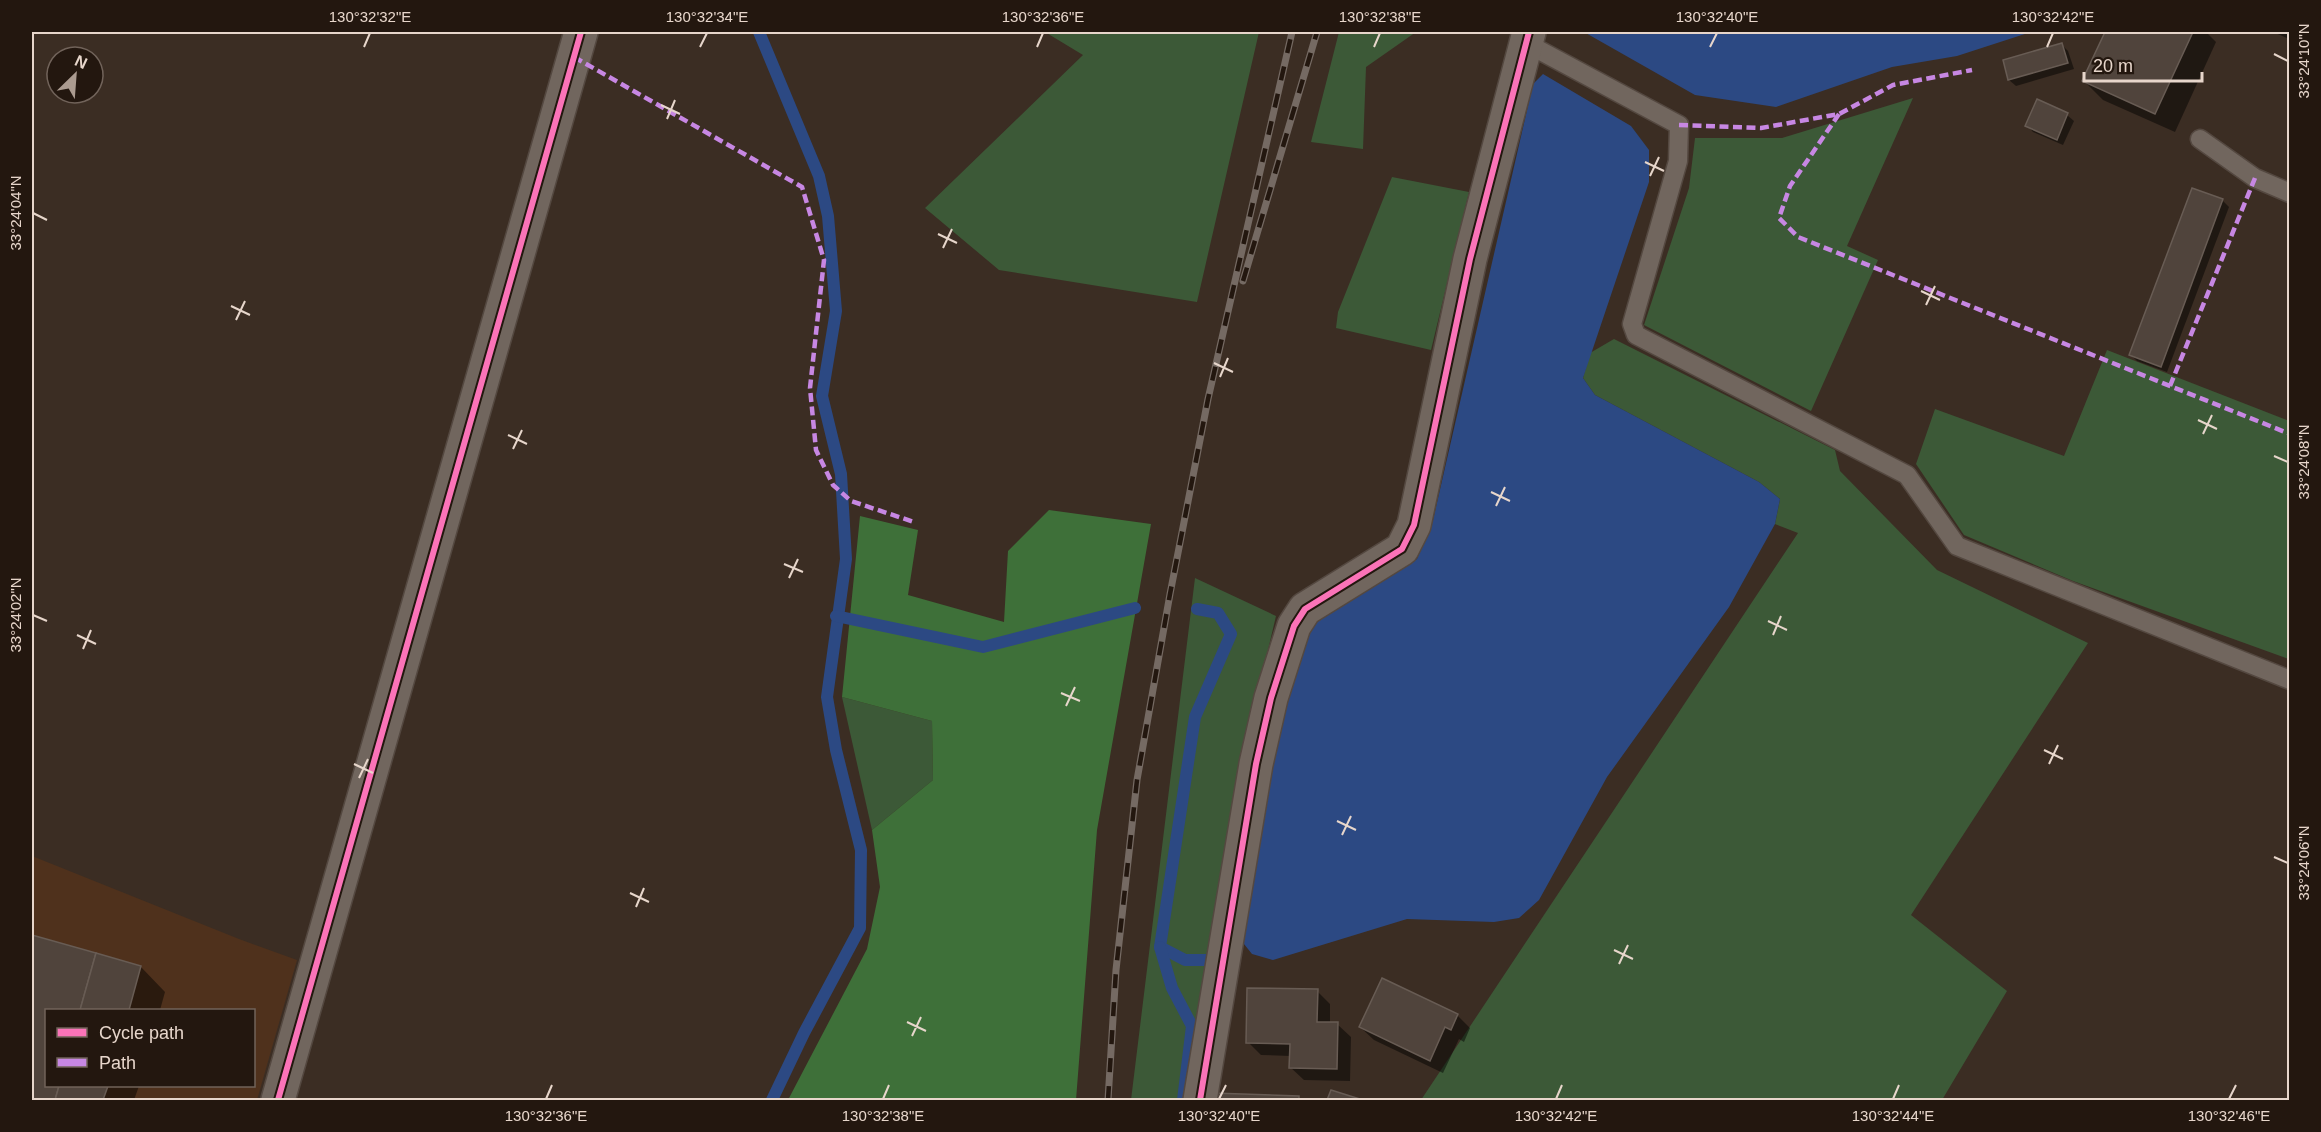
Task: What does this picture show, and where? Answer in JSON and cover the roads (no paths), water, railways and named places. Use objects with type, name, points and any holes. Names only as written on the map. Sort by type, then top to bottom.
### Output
[{"type":"street","points":[[278,1101],[581,32]]},
{"type":"street","points":[[1200,1101],[1256,764],[1271,698],[1294,626],[1305,609],[1402,549],[1414,525],[1470,259],[1526,37]]},
{"type":"lane","points":[[1526,37],[1679,125],[1678,161],[1632,324],[1636,335],[1907,476],[1957,546],[2289,680]]},
{"type":"lane","points":[[2200,139],[2255,178],[2289,193]]},
{"type":"water","points":[[1584,32],[2031,32],[1957,56],[1892,67],[1776,107],[1695,95]]},
{"type":"water","points":[[1543,74],[1631,126],[1649,150],[1649,182],[1583,378],[1595,395],[1759,482],[1780,499],[1775,524],[1729,607],[1607,777],[1539,900],[1519,918],[1494,922],[1407,919],[1273,960],[1252,954],[1240,939],[1270,753],[1311,621],[1417,559],[1433,520],[1533,84]]},
{"type":"waterway","points":[[759,32],[819,176],[828,216],[836,311],[822,396],[841,474],[846,559],[827,697],[836,750],[861,850],[860,928],[804,1033],[772,1100]]},
{"type":"waterway","points":[[836,616],[983,647],[1135,608]]},
{"type":"waterway","points":[[1197,609],[1218,613],[1231,634],[1195,717],[1160,947],[1185,960],[1209,960]]},
{"type":"waterway","points":[[1160,947],[1172,988],[1192,1026],[1183,1100]]},
{"type":"railway","points":[[1108,1100],[1116,970],[1137,780],[1208,399],[1292,32]]},
{"type":"railway","points":[[1243,281],[1317,32]]}]
